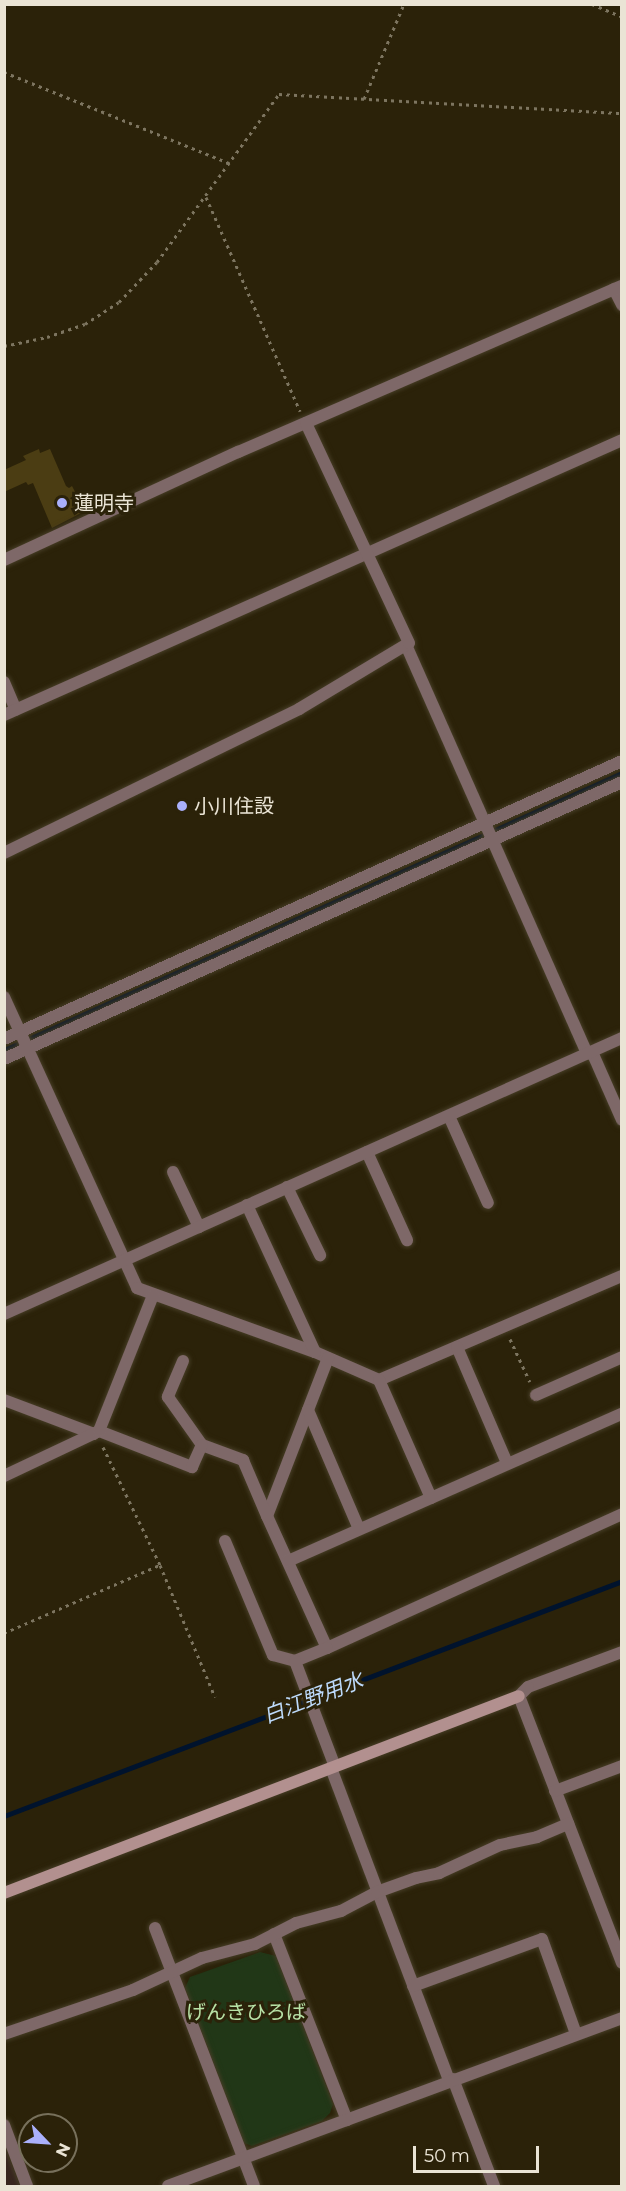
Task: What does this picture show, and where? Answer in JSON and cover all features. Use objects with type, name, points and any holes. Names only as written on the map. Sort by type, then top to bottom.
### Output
[{"type":"street","points":[[4,560],[306,423],[618,288],[621,305]]},
{"type":"street","points":[[4,853],[299,709],[409,643],[306,423]]},
{"type":"street","points":[[4,682],[10,712],[621,440]]},
{"type":"street","points":[[406,645],[621,1120]]},
{"type":"street","points":[[4,1039],[313,902],[621,761]]},
{"type":"street","points":[[4,1059],[621,782]]},
{"type":"street","points":[[4,997],[137,1288],[315,1352],[379,1380],[430,1498]]},
{"type":"street","points":[[4,1314],[621,1038]]},
{"type":"street","points":[[449,1116],[488,1203]]},
{"type":"street","points":[[367,1152],[407,1240]]},
{"type":"street","points":[[174,1172],[199,1227]]},
{"type":"street","points":[[287,1187],[320,1254]]},
{"type":"street","points":[[247,1205],[315,1352]]},
{"type":"street","points":[[379,1380],[621,1276]]},
{"type":"street","points":[[4,1476],[97,1433],[153,1295]]},
{"type":"street","points":[[457,1347],[507,1463]]},
{"type":"street","points":[[536,1395],[621,1357]]},
{"type":"street","points":[[267,1515],[328,1358]]},
{"type":"street","points":[[183,1361],[168,1397],[202,1445],[243,1461],[327,1648]]},
{"type":"street","points":[[4,1400],[192,1467],[202,1445]]},
{"type":"street","points":[[308,1410],[359,1529]]},
{"type":"street","points":[[288,1561],[621,1414]]},
{"type":"street","points":[[225,1541],[273,1655],[295,1661],[621,1514]]},
{"type":"street","points":[[4,1893],[519,1696],[528,1688],[621,1653]]},
{"type":"street","points":[[295,1661],[377,1892],[494,2187]]},
{"type":"street","points":[[519,1696],[621,1963]]},
{"type":"street","points":[[555,1791],[621,1766]]},
{"type":"street","points":[[4,2034],[133,1990],[202,1958],[255,1944],[296,1923],[341,1911],[377,1892],[416,1878],[439,1873],[500,1845],[537,1837],[568,1824]]},
{"type":"street","points":[[155,1928],[254,2187]]},
{"type":"street","points":[[274,1934],[346,2120]]},
{"type":"street","points":[[413,1986],[542,1939],[576,2034]]},
{"type":"street","points":[[168,2187],[621,2018]]},
{"type":"street","points":[[4,2125],[27,2187]]},
{"type":"path","points":[[364,99],[404,4]]},
{"type":"path","points":[[592,4],[621,17]]},
{"type":"path","points":[[4,72],[229,163]]},
{"type":"path","points":[[4,346],[47,337],[85,324],[119,302],[158,262],[279,94],[621,112]]},
{"type":"path","points":[[206,196],[306,423]]},
{"type":"path","points":[[504,1326],[536,1395]]},
{"type":"path","points":[[97,1433],[160,1565],[215,1697]]},
{"type":"path","points":[[4,1633],[160,1565]]},
{"type":"shaded area","points":[[5,2147],[20,2186],[5,2186]]},
{"type":"green space","name":"げんきひろば","points":[[260,1952],[276,1956],[333,2104],[330,2113],[322,2121],[252,2146],[244,2143],[185,1988],[190,1977]]},
{"type":"building","points":[[39,449],[40,453],[50,449],[66,486],[69,488],[72,486],[85,511],[52,528],[33,483],[28,485],[26,482],[4,492],[4,470],[26,460],[23,456]]},
{"type":"waterway","points":[[4,1050],[622,773]]},
{"type":"waterway","name":"白江野用水","points":[[4,1816],[622,1581]]},
{"type":"place","name":"蓮明寺","points":[[62,503]]},
{"type":"place","name":"小川住設","points":[[182,806]]}]
